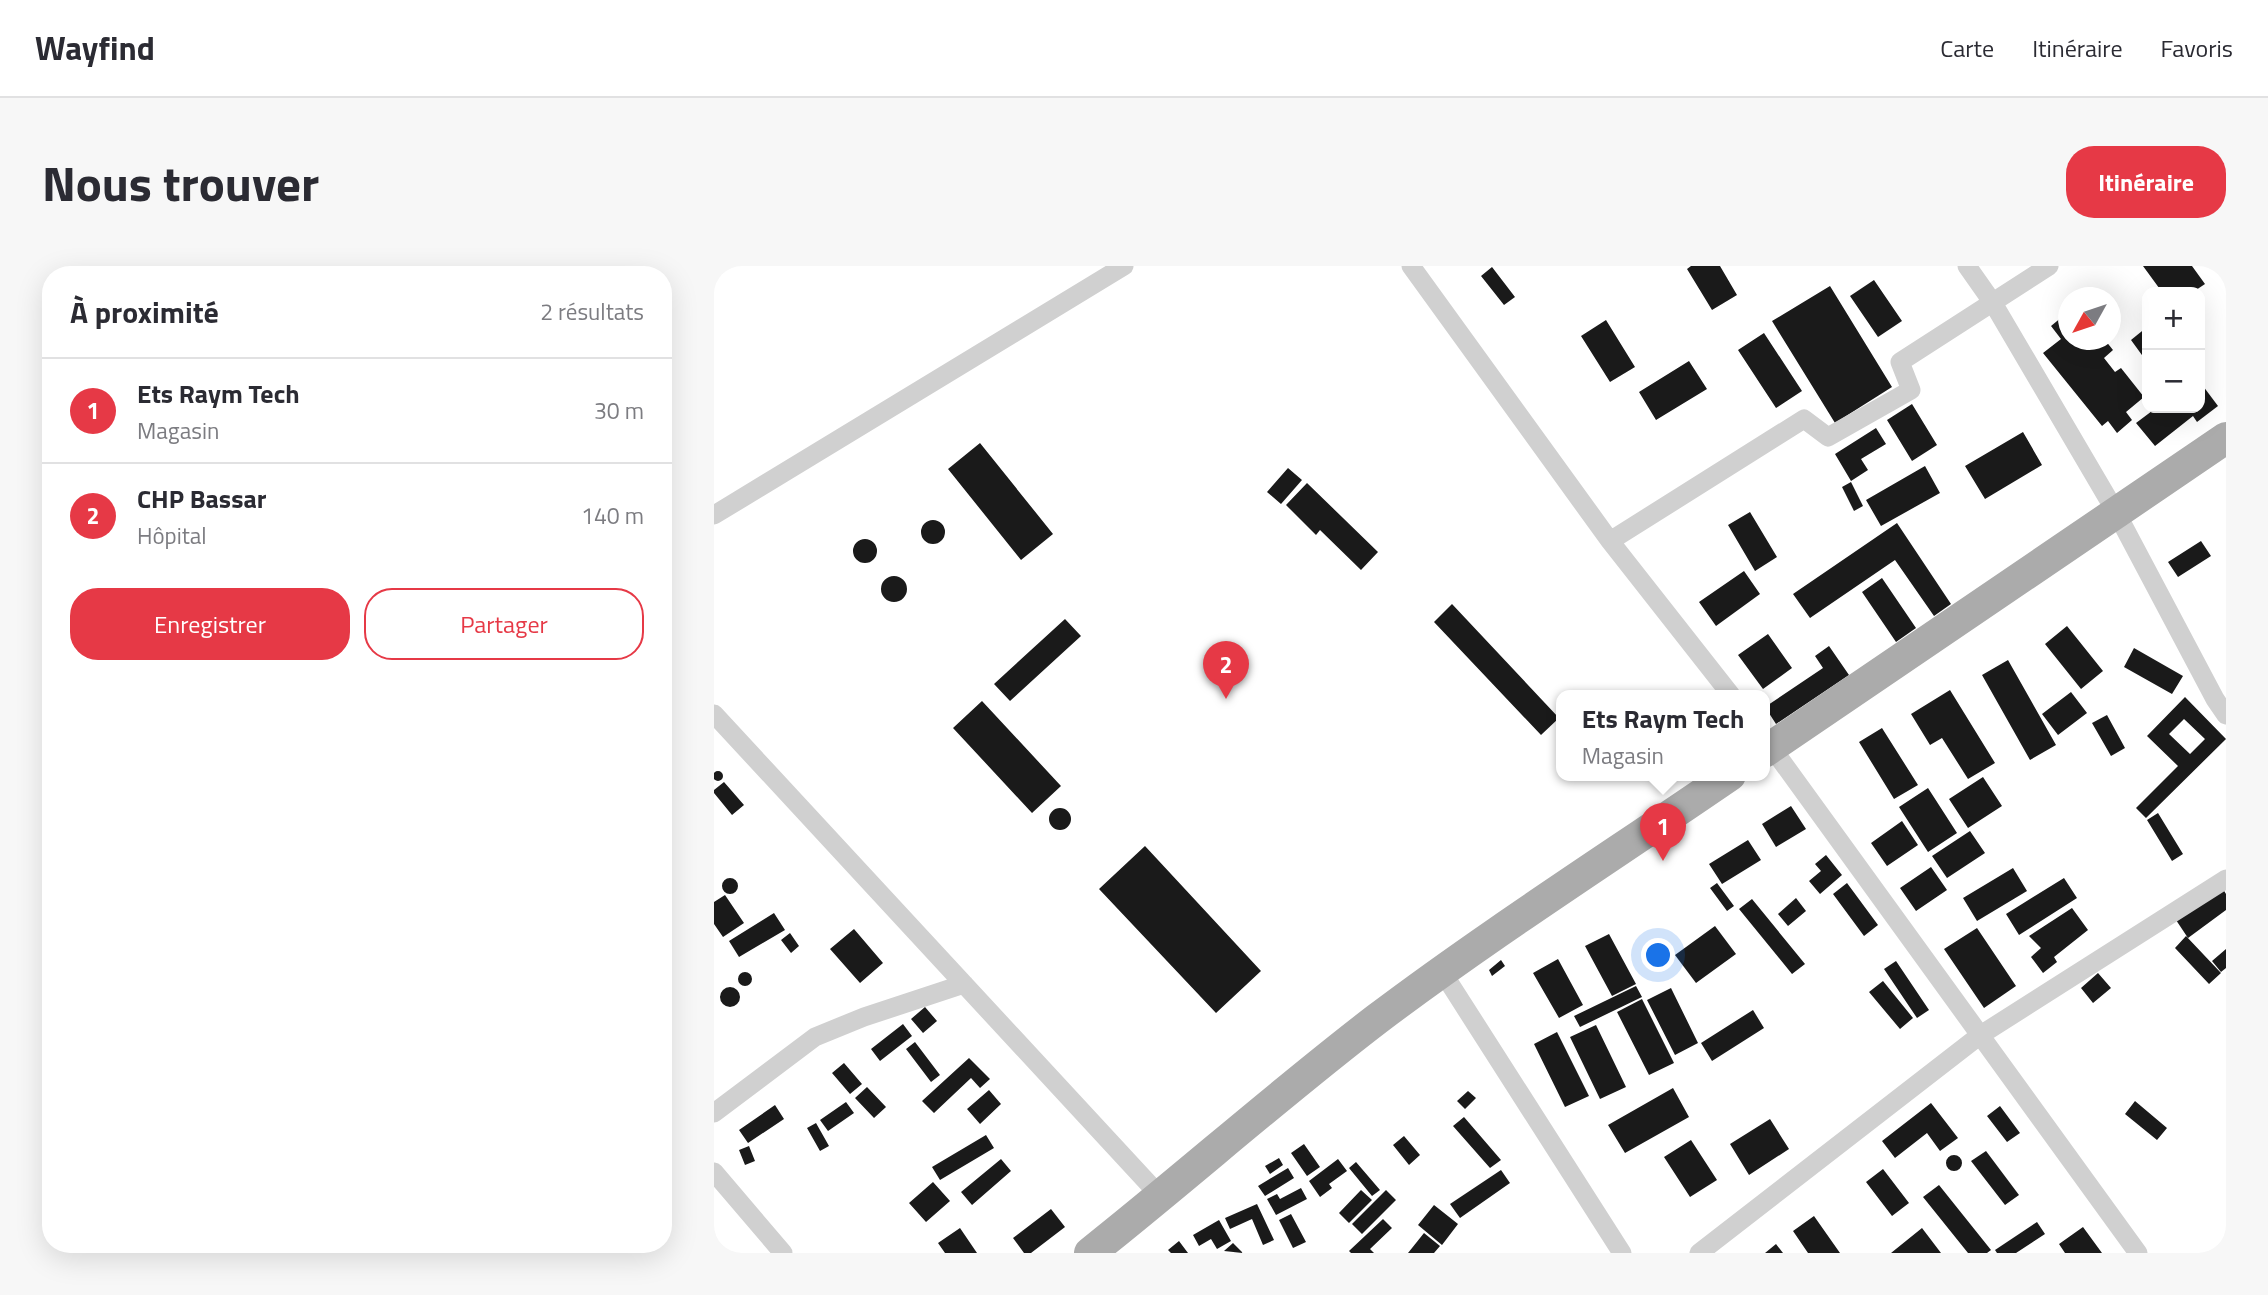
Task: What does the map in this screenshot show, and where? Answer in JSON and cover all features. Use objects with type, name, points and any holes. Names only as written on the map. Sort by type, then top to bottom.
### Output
[{"type":"main road","points":[[1770,743],[2117,514],[2226,438]]},
{"type":"main road","points":[[1090,1253],[1379,1018],[1721,781]]},
{"type":"street","points":[[714,515],[1124,266]]},
{"type":"street","points":[[1411,266],[1610,541],[1727,690]]},
{"type":"street","points":[[1967,266],[1993,303],[2117,514],[2226,715]]},
{"type":"street","points":[[1610,541],[1804,419],[1828,436],[1911,390],[1899,362],[2049,266]]},
{"type":"street","points":[[714,714],[1161,1197]]},
{"type":"street","points":[[1770,749],[2138,1253]]},
{"type":"street","points":[[1699,1253],[1979,1036],[2226,880]]},
{"type":"street","points":[[1443,973],[1622,1253]]},
{"type":"street","points":[[714,1113],[816,1037],[864,1017],[964,984]]},
{"type":"street","points":[[714,1172],[783,1253]]},
{"type":"building","points":[[1691,266],[1720,266],[1737,295],[1712,310],[1687,269]]},
{"type":"building","points":[[2143,266],[2192,266],[2205,284],[2200,287],[2158,287]]},
{"type":"building","points":[[1492,267],[1515,297],[1504,305],[1481,276]]},
{"type":"building","points":[[1874,280],[1902,321],[1878,337],[1850,296]]},
{"type":"building","points":[[1830,286],[1892,387],[1835,423],[1772,321]]},
{"type":"building","points":[[1606,320],[1635,367],[1610,382],[1581,336]]},
{"type":"building","points":[[2058,320],[2058,335],[2051,326]]},
{"type":"building","points":[[2142,331],[2142,355],[2131,340]]},
{"type":"building","points":[[1764,333],[1802,391],[1776,408],[1738,350]]},
{"type":"building","points":[[2058,341],[2058,350],[2113,350],[2104,358],[2115,372],[2121,368],[2142,394],[2142,399],[2126,412],[2132,420],[2117,433],[2108,421],[2102,426],[2043,353]]},
{"type":"building","points":[[1689,361],[1707,389],[1656,420],[1639,392]]},
{"type":"building","points":[[2205,389],[2218,406],[2197,422],[2193,416],[2155,446],[2136,423],[2149,413],[2205,413]]},
{"type":"building","points":[[1912,404],[1937,445],[1912,461],[1887,420]]},
{"type":"building","points":[[1876,428],[1886,444],[1861,459],[1868,470],[1851,481],[1835,454]]},
{"type":"building","points":[[2023,432],[2042,465],[1985,499],[1965,466]]},
{"type":"building","points":[[980,443],[1053,534],[1021,560],[948,469]]},
{"type":"building","points":[[1925,466],[1940,493],[1881,526],[1866,500]]},
{"type":"building","points":[[1288,468],[1302,480],[1281,504],[1267,492]]},
{"type":"building","points":[[1851,482],[1863,506],[1854,511],[1842,487]]},
{"type":"building","points":[[1307,483],[1378,552],[1361,570],[1320,530],[1316,535],[1286,505]]},
{"type":"building","points":[[1750,512],[1777,557],[1755,571],[1728,525]]},
{"type":"building","points":[[928,520],[938,520],[945,527],[945,537],[938,544],[928,544],[921,537],[921,527]]},
{"type":"building","points":[[1897,523],[1951,604],[1934,616],[1895,560],[1810,618],[1793,594]]},
{"type":"building","points":[[865,539],[874,542],[877,551],[874,560],[865,563],[856,560],[853,551],[856,542]]},
{"type":"building","points":[[2201,541],[2211,556],[2178,577],[2168,562]]},
{"type":"building","points":[[1744,571],[1760,594],[1716,626],[1699,602]]},
{"type":"building","points":[[894,576],[903,580],[907,589],[903,598],[894,602],[885,598],[881,589],[885,580]]},
{"type":"building","points":[[1882,578],[1916,628],[1896,642],[1862,592]]},
{"type":"building","points":[[1452,604],[1556,715],[1556,721],[1541,735],[1434,622]]},
{"type":"building","points":[[1065,619],[1081,636],[1010,701],[994,684]]},
{"type":"building","points":[[2067,626],[2103,671],[2081,689],[2045,644]]},
{"type":"building","points":[[1768,634],[1792,668],[1763,689],[1738,655]]},
{"type":"building","points":[[1829,646],[1849,675],[1776,724],[1770,715],[1770,704],[1823,668],[1815,656]]},
{"type":"building","points":[[2134,648],[2183,676],[2172,694],[2124,667]]},
{"type":"building","points":[[2008,660],[2056,745],[2030,760],[1982,675]]},
{"type":"building","points":[[1950,690],[1995,763],[1968,779],[1942,738],[1930,745],[1911,714]]},
{"type":"building","points":[[2071,692],[2087,713],[2058,735],[2042,714]]},
{"type":"building","points":[[2185,697],[2226,739],[2146,818],[2136,808],[2178,766],[2147,736]],"holes":[[[2184,719],[2205,739],[2190,754],[2169,734]]]},
{"type":"building","points":[[982,701],[1061,786],[1032,813],[953,728]]},
{"type":"building","points":[[2107,715],[2125,748],[2111,756],[2092,723]]},
{"type":"building","points":[[1882,728],[1918,785],[1894,799],[1859,742]]},
{"type":"building","points":[[718,771],[722,772],[722,780],[718,781],[714,780],[713,776],[714,772]]},
{"type":"building","points":[[1983,777],[2002,806],[1968,828],[1949,799]]},
{"type":"building","points":[[724,782],[744,805],[732,815],[714,793]]},
{"type":"building","points":[[1928,788],[1957,833],[1928,852],[1899,807]]},
{"type":"building","points":[[1791,806],[1806,829],[1776,847],[1762,824]]},
{"type":"building","points":[[1060,808],[1068,811],[1071,819],[1068,827],[1060,830],[1052,827],[1049,819],[1052,811]]},
{"type":"building","points":[[2158,813],[2183,854],[2172,861],[2147,820]]},
{"type":"building","points":[[1902,821],[1918,845],[1887,866],[1871,843]]},
{"type":"building","points":[[1970,831],[1985,853],[1947,878],[1932,856]]},
{"type":"building","points":[[1748,840],[1761,860],[1722,884],[1709,864]]},
{"type":"building","points":[[1145,846],[1261,971],[1216,1013],[1099,889]]},
{"type":"building","points":[[1826,855],[1842,875],[1820,894],[1809,881],[1821,871],[1815,864]]},
{"type":"building","points":[[1931,867],[1947,890],[1916,911],[1900,888]]},
{"type":"building","points":[[2013,868],[2027,891],[1977,921],[1963,898]]},
{"type":"building","points":[[727,878],[733,878],[738,886],[736,892],[727,894],[722,889],[722,883]]},
{"type":"building","points":[[2064,878],[2077,898],[2019,935],[2006,914]]},
{"type":"building","points":[[1717,883],[1734,906],[1727,911],[1710,888]]},
{"type":"building","points":[[1847,883],[1878,925],[1864,936],[1833,894]]},
{"type":"building","points":[[2223,889],[2226,894],[2226,910],[2188,938],[2176,920]]},
{"type":"building","points":[[725,895],[744,923],[723,937],[714,924],[714,902]]},
{"type":"building","points":[[1796,898],[1806,911],[1788,926],[1778,914]]},
{"type":"building","points":[[1752,899],[1805,964],[1792,974],[1739,909]]},
{"type":"building","points":[[2072,908],[2088,930],[2054,957],[2057,962],[2043,973],[2031,957],[2041,948],[2029,936]]},
{"type":"building","points":[[774,913],[785,930],[739,957],[729,941]]},
{"type":"building","points":[[1715,926],[1736,954],[1696,983],[1675,955]]},
{"type":"building","points":[[1977,928],[2016,986],[1984,1008],[1944,949]]},
{"type":"building","points":[[854,929],[883,963],[860,983],[830,949]]},
{"type":"building","points":[[790,933],[799,946],[791,953],[781,940]]},
{"type":"building","points":[[1609,934],[1636,984],[1612,996],[1585,946]]},
{"type":"building","points":[[2186,936],[2221,973],[2209,984],[2175,948]]},
{"type":"building","points":[[2226,949],[2226,968],[2221,972],[2212,961]]},
{"type":"building","points":[[1558,959],[1583,1005],[1559,1018],[1533,973]]},
{"type":"building","points":[[1501,960],[1505,966],[1492,976],[1489,970]]},
{"type":"building","points":[[1896,961],[1929,1010],[1917,1018],[1884,969]]},
{"type":"building","points":[[745,972],[750,974],[750,984],[745,986],[740,984],[738,979],[740,974]]},
{"type":"building","points":[[2098,973],[2111,988],[2093,1003],[2081,988]]},
{"type":"building","points":[[1883,981],[1913,1018],[1900,1029],[1869,992]]},
{"type":"building","points":[[1636,986],[1642,997],[1580,1027],[1574,1016]]},
{"type":"building","points":[[730,987],[737,990],[740,997],[737,1004],[730,1007],[723,1004],[720,997],[723,990]]},
{"type":"building","points":[[1671,988],[1698,1043],[1675,1055],[1647,1000]]},
{"type":"building","points":[[1642,999],[1674,1063],[1649,1075],[1617,1012]]},
{"type":"building","points":[[925,1007],[937,1021],[923,1033],[911,1019]]},
{"type":"building","points":[[1753,1010],[1764,1028],[1712,1061],[1701,1043]]},
{"type":"building","points":[[903,1024],[912,1036],[880,1061],[871,1049]]},
{"type":"building","points":[[1596,1025],[1626,1087],[1600,1099],[1570,1037]]},
{"type":"building","points":[[1557,1032],[1589,1096],[1565,1107],[1534,1044]]},
{"type":"building","points":[[915,1042],[940,1075],[931,1082],[906,1049]]},
{"type":"building","points":[[969,1058],[990,1079],[980,1088],[971,1078],[934,1113],[922,1101]]},
{"type":"building","points":[[844,1063],[862,1084],[850,1094],[832,1073]]},
{"type":"building","points":[[867,1087],[886,1107],[874,1118],[855,1098]]},
{"type":"building","points":[[1673,1088],[1689,1117],[1625,1153],[1608,1125]]},
{"type":"building","points":[[989,1090],[1001,1104],[980,1124],[967,1109]]},
{"type":"building","points":[[1468,1091],[1476,1098],[1465,1109],[1457,1101]]},
{"type":"building","points":[[2135,1101],[2167,1128],[2157,1140],[2125,1114]]},
{"type":"building","points":[[846,1102],[854,1113],[828,1131],[820,1120]]},
{"type":"building","points":[[1931,1103],[1958,1138],[1940,1151],[1927,1133],[1895,1158],[1882,1141]]},
{"type":"building","points":[[775,1105],[784,1119],[748,1143],[739,1130]]},
{"type":"building","points":[[2000,1106],[2020,1133],[2007,1142],[1987,1116]]},
{"type":"building","points":[[1464,1117],[1501,1160],[1490,1168],[1453,1126]]},
{"type":"building","points":[[1770,1119],[1789,1149],[1749,1175],[1730,1144]]},
{"type":"building","points":[[816,1123],[829,1146],[820,1151],[807,1128]]},
{"type":"building","points":[[986,1135],[994,1148],[940,1180],[932,1167]]},
{"type":"building","points":[[1404,1136],[1420,1155],[1409,1165],[1393,1145]]},
{"type":"building","points":[[1691,1140],[1717,1180],[1690,1197],[1664,1157]]},
{"type":"building","points":[[1304,1144],[1320,1167],[1307,1176],[1291,1153]]},
{"type":"building","points":[[749,1146],[755,1161],[745,1165],[739,1150]]},
{"type":"building","points":[[1986,1151],[2019,1195],[2005,1205],[1971,1161]]},
{"type":"building","points":[[1951,1155],[1957,1155],[1962,1163],[1960,1169],[1951,1171],[1946,1166],[1946,1160]]},
{"type":"building","points":[[1279,1158],[1283,1165],[1270,1174],[1265,1166]]},
{"type":"building","points":[[1001,1159],[1011,1171],[972,1205],[961,1192]]},
{"type":"building","points":[[1338,1159],[1347,1171],[1329,1184],[1332,1188],[1320,1197],[1309,1181]]},
{"type":"building","points":[[1356,1162],[1380,1190],[1372,1196],[1349,1168]]},
{"type":"building","points":[[1288,1168],[1294,1178],[1265,1196],[1258,1186]]},
{"type":"building","points":[[1883,1169],[1909,1203],[1892,1216],[1866,1182]]},
{"type":"building","points":[[1501,1170],[1510,1183],[1460,1218],[1450,1204]]},
{"type":"building","points":[[933,1182],[950,1201],[926,1222],[909,1203]]},
{"type":"building","points":[[1939,1185],[1991,1250],[1987,1253],[1968,1253],[1923,1197]]},
{"type":"building","points":[[1301,1188],[1307,1199],[1276,1215],[1267,1199],[1277,1194],[1280,1199]]},
{"type":"building","points":[[1361,1190],[1372,1200],[1349,1223],[1339,1213]]},
{"type":"building","points":[[1386,1190],[1396,1200],[1362,1234],[1352,1224]]},
{"type":"building","points":[[1257,1204],[1274,1240],[1263,1245],[1252,1219],[1230,1229],[1225,1218]]},
{"type":"building","points":[[1434,1205],[1458,1224],[1442,1245],[1418,1225]]},
{"type":"building","points":[[1051,1209],[1065,1227],[1031,1253],[1024,1253],[1013,1238]]},
{"type":"building","points":[[1291,1214],[1306,1242],[1293,1248],[1279,1220]]},
{"type":"building","points":[[1814,1216],[1840,1253],[1808,1253],[1793,1231]]},
{"type":"building","points":[[1383,1219],[1392,1228],[1370,1249],[1374,1253],[1349,1251]]},
{"type":"building","points":[[1219,1220],[1231,1241],[1217,1249],[1211,1239],[1199,1246],[1193,1235]]},
{"type":"building","points":[[2037,1222],[2045,1234],[2016,1253],[1997,1253],[1995,1250]]},
{"type":"building","points":[[2083,1227],[2102,1253],[2065,1253],[2059,1244]]},
{"type":"building","points":[[960,1228],[977,1253],[945,1253],[938,1243]]},
{"type":"building","points":[[1922,1228],[1941,1253],[1891,1253]]},
{"type":"building","points":[[1424,1233],[1440,1246],[1434,1253],[1408,1253]]},
{"type":"building","points":[[1179,1241],[1188,1253],[1171,1253],[1168,1250]]},
{"type":"building","points":[[1233,1243],[1243,1253],[1224,1251]]},
{"type":"building","points":[[1776,1244],[1783,1253],[1765,1253]]},
{"type":"place","name":"CHP Bassar","points":[[1226,699]]},
{"type":"place","name":"Ets Raym Tech","points":[[1663,861]]}]
